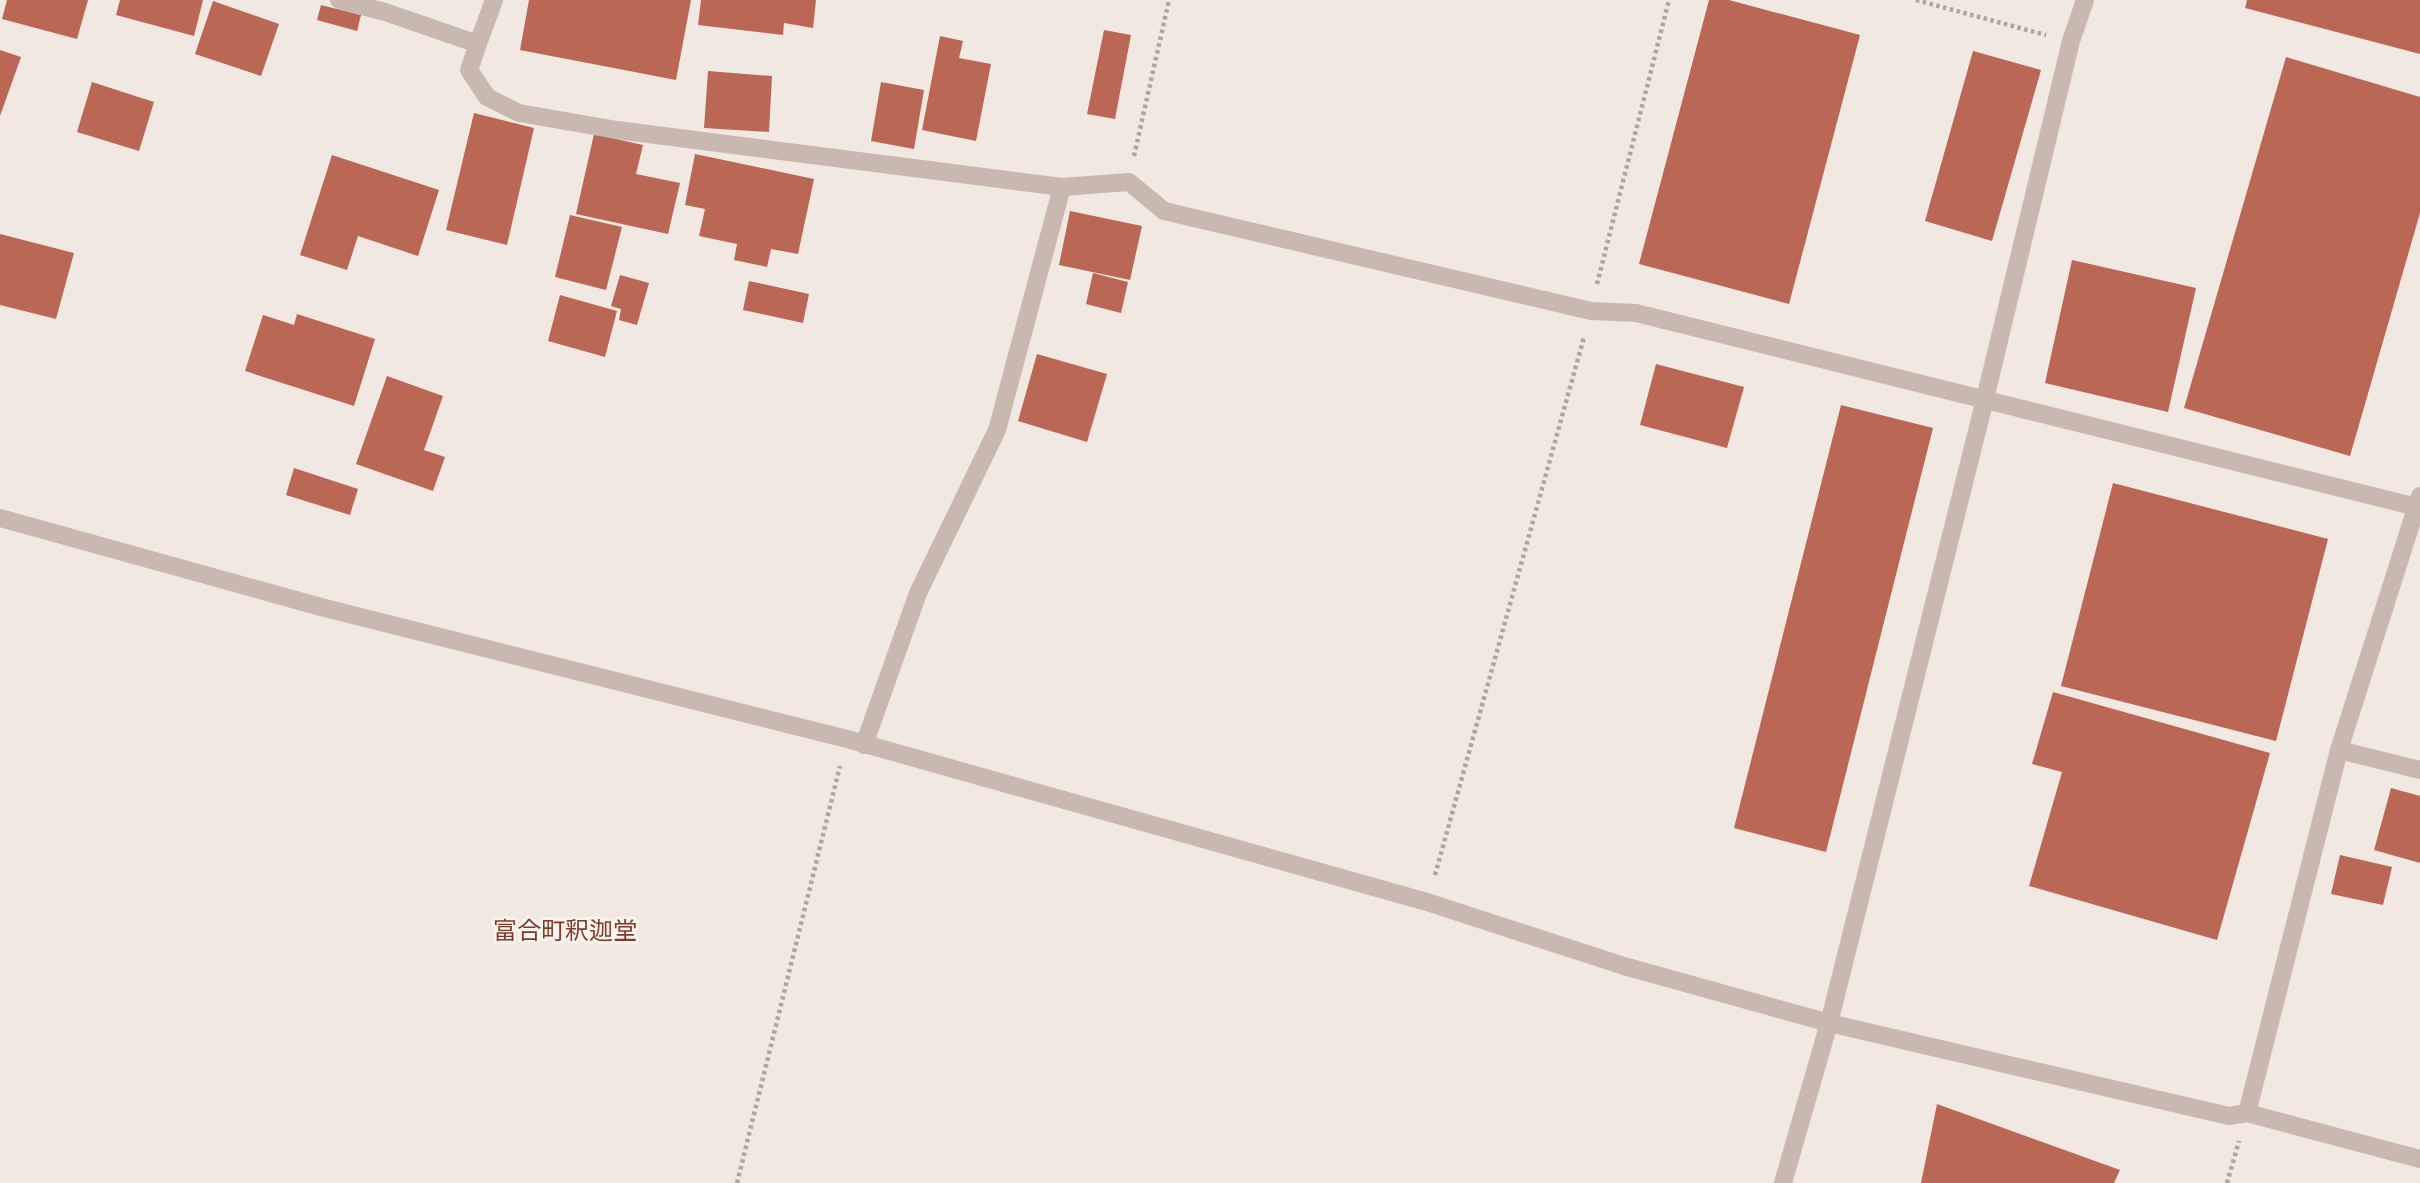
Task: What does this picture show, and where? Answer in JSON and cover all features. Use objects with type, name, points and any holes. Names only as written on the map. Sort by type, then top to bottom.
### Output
[{"type":"street","points":[[339,0],[385,12],[478,44]]},
{"type":"street","points":[[495,0],[469,70],[487,97],[519,113],[617,130],[1062,187],[1129,182],[1164,211],[1591,311],[1636,313],[2418,501],[2339,750],[2247,1113]]},
{"type":"street","points":[[1783,1183],[1829,1023],[1985,399],[2071,41],[2085,0]]},
{"type":"street","points":[[855,742],[918,593],[997,430],[1062,187]]},
{"type":"street","points":[[0,518],[321,607],[855,742],[1427,902],[1624,966],[1829,1023],[2229,1116],[2247,1113],[2420,1159]]},
{"type":"street","points":[[2339,750],[2420,770]]},
{"type":"path","points":[[1129,182],[1169,0]]},
{"type":"path","points":[[1427,902],[1591,311],[1669,0]]},
{"type":"path","points":[[1916,0],[2071,41]]},
{"type":"path","points":[[737,1183],[855,742]]},
{"type":"path","points":[[2227,1183],[2247,1113]]},
{"type":"building","points":[[7,0],[88,0],[77,39],[2,19]]},
{"type":"building","points":[[120,0],[203,0],[194,36],[116,15]]},
{"type":"building","points":[[529,0],[691,0],[676,80],[520,50]]},
{"type":"building","points":[[701,0],[816,0],[813,28],[784,23],[783,35],[698,25]]},
{"type":"building","points":[[1709,0],[1729,0],[1860,35],[1789,304],[1639,264]]},
{"type":"building","points":[[2247,0],[2420,0],[2420,54],[2245,8]]},
{"type":"building","points":[[213,1],[279,24],[261,76],[195,54]]},
{"type":"building","points":[[321,5],[361,15],[357,31],[317,20]]},
{"type":"building","points":[[1104,30],[1131,35],[1115,119],[1087,114]]},
{"type":"building","points":[[940,36],[963,41],[959,58],[991,64],[976,141],[922,130]]},
{"type":"building","points":[[0,50],[21,57],[0,116]]},
{"type":"building","points":[[1973,51],[2041,70],[1992,241],[1925,221]]},
{"type":"building","points":[[2286,57],[2420,97],[2420,213],[2350,456],[2184,408]]},
{"type":"building","points":[[708,71],[772,76],[769,132],[704,128]]},
{"type":"building","points":[[92,82],[154,102],[139,151],[77,132]]},
{"type":"building","points":[[881,82],[924,90],[914,149],[871,141]]},
{"type":"building","points":[[474,113],[534,128],[507,245],[446,230]]},
{"type":"building","points":[[594,134],[643,145],[636,174],[680,183],[668,234],[576,214]]},
{"type":"building","points":[[695,154],[814,179],[798,254],[771,249],[767,267],[734,260],[737,244],[699,236],[705,209],[685,205]]},
{"type":"building","points":[[332,155],[439,190],[418,256],[358,236],[347,270],[300,255]]},
{"type":"building","points":[[1070,211],[1142,226],[1130,280],[1059,265]]},
{"type":"building","points":[[570,215],[622,227],[606,290],[555,277]]},
{"type":"building","points":[[0,234],[74,253],[56,319],[0,305]]},
{"type":"building","points":[[2072,260],[2196,288],[2168,412],[2045,383]]},
{"type":"building","points":[[1093,273],[1128,282],[1121,313],[1086,304]]},
{"type":"building","points":[[620,275],[649,283],[637,325],[619,320],[621,309],[611,306]]},
{"type":"building","points":[[749,281],[809,294],[803,323],[743,310]]},
{"type":"building","points":[[560,295],[617,311],[605,357],[548,341]]},
{"type":"building","points":[[297,314],[375,339],[354,406],[245,371],[263,315],[294,325]]},
{"type":"building","points":[[1037,354],[1107,374],[1087,442],[1018,421]]},
{"type":"building","points":[[1656,364],[1744,387],[1727,448],[1640,425]]},
{"type":"building","points":[[387,376],[443,396],[424,450],[445,457],[433,491],[356,464]]},
{"type":"building","points":[[1841,405],[1933,428],[1826,852],[1734,828]]},
{"type":"building","points":[[294,468],[358,489],[350,515],[286,495]]},
{"type":"building","points":[[2113,483],[2328,539],[2276,741],[2061,686]]},
{"type":"building","points":[[2053,692],[2270,753],[2217,940],[2029,886],[2062,772],[2032,764]]},
{"type":"building","points":[[2391,788],[2420,796],[2420,863],[2374,850]]},
{"type":"building","points":[[2340,855],[2392,867],[2383,905],[2331,894]]},
{"type":"building","points":[[1937,1104],[2120,1170],[2114,1183],[1921,1183]]},
{"type":"district","name":"富合町釈迦堂","points":[[565,930]]}]
